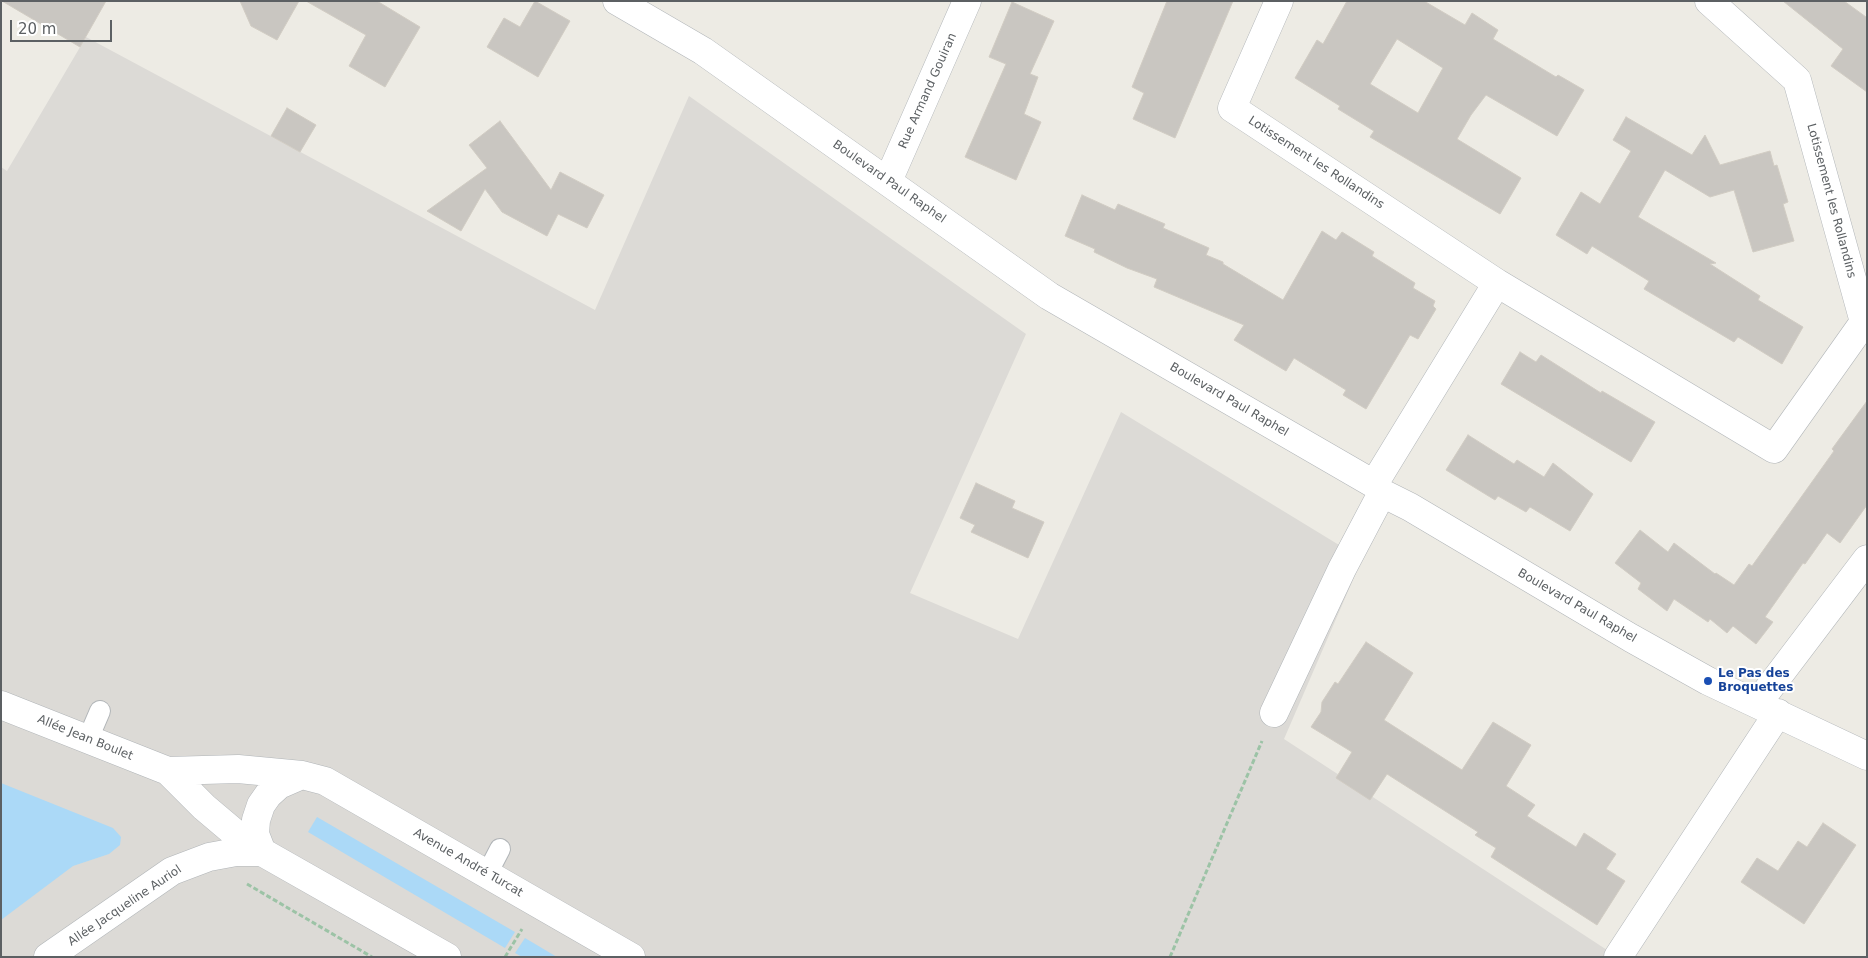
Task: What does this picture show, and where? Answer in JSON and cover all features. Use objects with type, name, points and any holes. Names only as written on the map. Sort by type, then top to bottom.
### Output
[{"type":"street","name":"Boulevard Paul Raphel","points":[[617,1],[703,52],[1049,296],[1631,638],[1708,681],[1867,756]]},
{"type":"street","name":"Rue Armand Gouiran","points":[[888,181],[967,1]]},
{"type":"street","name":"Lotissement les Rollandins","points":[[1279,1],[1232,108],[1498,283],[1774,449],[1864,322],[1797,80],[1709,1]]},
{"type":"street","points":[[1274,713],[1378,488],[1498,283]]},
{"type":"street","points":[[1618,957],[1767,709],[1867,559]]},
{"type":"street","name":"Allée Jean Boulet","points":[[1,705],[168,771]]},
{"type":"street","name":"Avenue André Turcat","points":[[168,771],[238,769],[302,774],[325,782],[631,957]]},
{"type":"street","points":[[168,771],[204,807],[236,834],[262,852],[447,957]]},
{"type":"street","points":[[262,852],[256,834],[256,820],[261,805],[279,785],[302,774]]},
{"type":"street","name":"Allée Jacqueline Auriol","points":[[48,957],[172,871],[209,857],[236,852],[262,852]]},
{"type":"lane","points":[[88,740],[100,711]]},
{"type":"lane","points":[[487,874],[500,849]]},
{"type":"path","points":[[1170,957],[1274,713]]},
{"type":"path","points":[[245,883],[372,957]]},
{"type":"path","points":[[505,957],[524,925]]},
{"type":"shaded area","points":[[86,37],[595,310],[689,96],[1026,334],[910,593],[1018,639],[1121,412],[1362,559],[1284,739],[1607,950],[1603,957],[1,957],[1,167],[7,171]]},
{"type":"water","points":[[1,783],[113,828],[121,837],[120,845],[109,854],[73,866],[1,920]]},
{"type":"water","points":[[317,817],[515,932],[505,948],[308,832]]},
{"type":"water","points":[[525,938],[557,957],[522,957],[515,953]]},
{"type":"building","points":[[2,1],[106,1],[80,47]]},
{"type":"building","points":[[240,1],[299,1],[277,40],[251,26]]},
{"type":"building","points":[[306,1],[377,1],[420,27],[385,87],[349,66],[366,35]]},
{"type":"building","points":[[535,1],[570,21],[538,77],[487,47],[504,18],[520,27]]},
{"type":"building","points":[[1167,1],[1233,1],[1175,138],[1133,119],[1144,93],[1132,87]]},
{"type":"building","points":[[1347,1],[1424,1],[1465,25],[1472,13],[1498,30],[1493,39],[1556,77],[1558,75],[1584,90],[1557,136],[1486,95],[1471,115],[1457,139],[1521,178],[1500,214],[1370,137],[1374,131],[1338,109],[1340,106],[1295,78],[1317,40],[1323,44]],"holes":[[[1397,39],[1443,68],[1418,113],[1370,84]]]},
{"type":"building","points":[[1783,1],[1844,1],[1867,16],[1867,92],[1831,66],[1843,49]]},
{"type":"building","points":[[1012,2],[1054,21],[1030,74],[1038,77],[1024,114],[1041,122],[1016,180],[965,157],[1006,64],[989,57]]},
{"type":"building","points":[[287,108],[316,125],[300,152],[271,136]]},
{"type":"building","points":[[1626,117],[1692,155],[1705,135],[1720,165],[1770,151],[1774,166],[1777,165],[1788,202],[1783,204],[1794,241],[1753,252],[1734,190],[1710,197],[1665,170],[1638,217],[1716,263],[1710,264],[1760,296],[1758,300],[1803,327],[1782,364],[1738,337],[1734,342],[1644,289],[1649,281],[1592,246],[1587,254],[1556,235],[1581,192],[1600,204],[1631,151],[1613,140]]},
{"type":"building","points":[[500,121],[551,190],[560,172],[604,195],[587,228],[558,214],[547,236],[502,212],[485,189],[461,231],[427,211],[487,168],[469,145]]},
{"type":"building","points":[[1082,195],[1115,210],[1118,204],[1165,224],[1163,228],[1209,248],[1206,255],[1223,262],[1223,264],[1283,300],[1322,231],[1336,240],[1342,232],[1374,252],[1372,256],[1415,283],[1413,288],[1435,301],[1433,306],[1436,309],[1418,339],[1410,335],[1366,409],[1343,395],[1346,390],[1294,358],[1286,371],[1234,340],[1244,325],[1154,287],[1157,279],[1127,268],[1094,252],[1095,249],[1065,236]]},
{"type":"building","points":[[1520,352],[1536,362],[1541,355],[1601,393],[1602,391],[1655,422],[1631,462],[1501,384]]},
{"type":"building","points":[[1867,401],[1867,505],[1840,543],[1827,533],[1805,564],[1803,563],[1765,617],[1773,622],[1756,644],[1733,626],[1727,633],[1710,619],[1708,622],[1674,599],[1667,611],[1638,589],[1641,583],[1615,563],[1640,530],[1668,552],[1674,543],[1715,574],[1734,585],[1749,564],[1752,566],[1834,451],[1832,449]]},
{"type":"building","points":[[1468,435],[1514,464],[1517,460],[1544,477],[1553,463],[1593,494],[1570,531],[1530,507],[1526,512],[1498,496],[1495,500],[1446,470]]},
{"type":"building","points":[[976,483],[1015,501],[1012,508],[1044,522],[1028,558],[971,532],[975,525],[960,518]]},
{"type":"building","points":[[1366,642],[1413,673],[1384,720],[1462,770],[1493,722],[1531,745],[1506,786],[1535,805],[1527,816],[1576,847],[1584,833],[1616,854],[1606,869],[1625,881],[1597,925],[1491,857],[1496,848],[1475,835],[1478,832],[1387,774],[1370,800],[1336,778],[1352,752],[1311,727],[1321,712],[1322,702],[1335,682],[1338,684]]},
{"type":"building","points":[[1823,823],[1856,845],[1804,924],[1741,882],[1757,858],[1778,871],[1798,841],[1807,847]]},
{"type":"place","name":"Le Pas des Broquettes","points":[[1708,681]]}]
